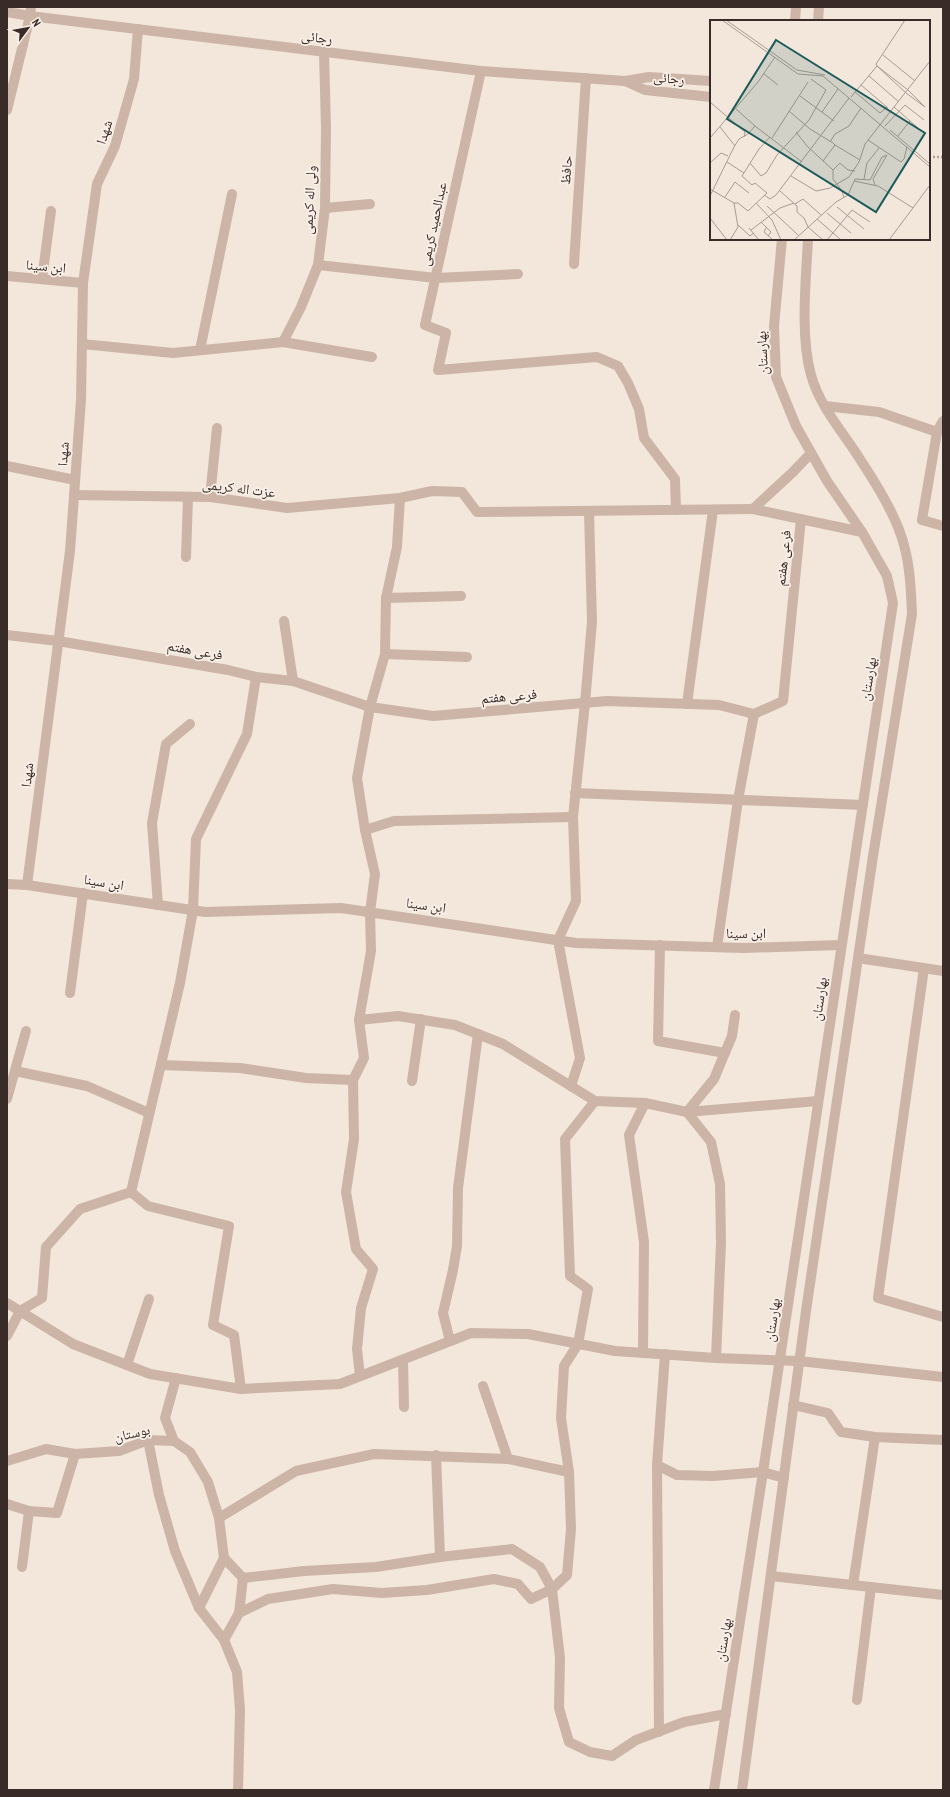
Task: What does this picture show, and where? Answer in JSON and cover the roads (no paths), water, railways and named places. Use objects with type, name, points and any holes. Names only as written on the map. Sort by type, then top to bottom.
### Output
[{"type":"street","points":[[795,20],[796,7]]},
{"type":"street","points":[[818,20],[819,7]]},
{"type":"street","name":"رجائی","points":[[7,12],[31,12],[138,29],[481,71],[625,81],[649,77],[710,81]]},
{"type":"street","points":[[7,110],[31,12]]},
{"type":"street","name":"شهدا","points":[[28,885],[70,551],[81,400],[83,283],[97,184],[115,146],[134,79],[138,29]]},
{"type":"street","name":"ولی اله کریمی","points":[[282,342],[301,307],[318,265],[325,208],[326,128],[324,52]]},
{"type":"street","name":"عبدالحمید کریمی","points":[[481,71],[425,325],[446,333],[438,370],[597,357],[618,366],[640,409],[644,438],[675,479],[676,510]]},
{"type":"street","name":"حافظ","points":[[574,264],[586,78]]},
{"type":"street","name":"رجائی","points":[[625,81],[645,90],[710,97]]},
{"type":"street","points":[[200,350],[232,194]]},
{"type":"street","points":[[325,208],[370,204]]},
{"type":"street","points":[[42,279],[51,211]]},
{"type":"street","name":"بهارستان","points":[[714,1790],[893,603],[887,576],[862,532],[827,481],[796,426],[776,377],[774,326],[782,240]]},
{"type":"street","points":[[742,1790],[799,1361],[858,958],[912,614],[911,579],[903,543],[889,509],[860,459],[825,406],[811,376],[805,343],[808,240]]},
{"type":"street","points":[[318,265],[436,278],[518,274]]},
{"type":"street","name":"ابن سینا","points":[[7,276],[83,283]]},
{"type":"street","points":[[82,344],[173,353],[282,342],[372,357]]},
{"type":"street","points":[[825,406],[879,412],[937,432]]},
{"type":"street","points":[[943,421],[937,432],[922,520],[943,526]]},
{"type":"street","points":[[210,497],[217,428]]},
{"type":"street","points":[[753,509],[793,472],[811,452]]},
{"type":"street","points":[[7,466],[75,480]]},
{"type":"street","name":"عزت اله کریمی","points":[[74,495],[210,497],[287,508],[400,498],[432,491],[462,492],[477,512],[589,511]]},
{"type":"street","points":[[186,557],[188,497]]},
{"type":"street","points":[[360,1376],[358,1349],[361,1308],[373,1270],[356,1249],[346,1192],[354,1139],[353,1080],[364,1058],[359,1020],[371,951],[370,912],[375,874],[365,830],[357,778],[370,707],[385,654],[386,598],[397,548],[400,498]]},
{"type":"street","points":[[571,1086],[580,1058],[558,940],[576,901],[572,817],[585,703],[592,622],[589,511],[753,509],[862,532]]},
{"type":"street","points":[[686,704],[713,510]]},
{"type":"street","name":"فرعی هفتم","points":[[7,635],[58,641],[228,670],[256,677],[292,680],[370,707],[433,716],[608,701],[719,705],[754,714],[783,701],[801,519]]},
{"type":"street","points":[[386,598],[461,596]]},
{"type":"street","points":[[284,621],[292,680]]},
{"type":"street","points":[[385,654],[467,657]]},
{"type":"street","points":[[131,1192],[180,983],[194,910],[196,839],[247,734],[256,677]]},
{"type":"street","points":[[717,947],[738,800],[754,714]]},
{"type":"street","points":[[158,904],[152,823],[166,744],[190,724]]},
{"type":"street","points":[[575,793],[863,806]]},
{"type":"street","points":[[365,830],[394,821],[572,817]]},
{"type":"street","name":"ابن سینا","points":[[7,884],[28,885],[205,912],[341,908],[576,943],[717,947],[841,945]]},
{"type":"street","points":[[70,992],[83,893]]},
{"type":"street","points":[[660,945],[658,1042],[724,1053]]},
{"type":"street","points":[[858,958],[943,971]]},
{"type":"street","points":[[924,968],[878,1298],[943,1317]]},
{"type":"street","points":[[687,1112],[714,1078],[732,1036],[736,1015]]},
{"type":"street","points":[[359,1020],[398,1016],[455,1024],[503,1044],[595,1101],[645,1103],[687,1112],[818,1101]]},
{"type":"street","points":[[412,1081],[421,1019]]},
{"type":"street","points":[[7,1099],[26,1030]]},
{"type":"street","points":[[450,1342],[442,1313],[453,1270],[457,1246],[458,1188],[478,1034]]},
{"type":"street","points":[[161,1065],[240,1068],[306,1078],[353,1080]]},
{"type":"street","points":[[15,1071],[87,1086],[150,1113]]},
{"type":"street","points":[[239,1613],[268,1599],[333,1589],[382,1593],[427,1590],[494,1579],[518,1584],[531,1599],[552,1589],[567,1575],[571,1529],[569,1472],[561,1418],[564,1366],[578,1344],[588,1289],[570,1276],[565,1139],[595,1101]]},
{"type":"street","points":[[643,1353],[644,1242],[629,1135],[645,1103]]},
{"type":"street","points":[[687,1112],[711,1142],[720,1184],[721,1244],[716,1358]]},
{"type":"street","points":[[7,1336],[20,1311],[42,1298],[46,1247],[80,1208],[131,1192]]},
{"type":"street","points":[[131,1192],[148,1206],[229,1226],[213,1325],[234,1335],[241,1389]]},
{"type":"street","points":[[127,1365],[149,1299]]},
{"type":"street","points":[[7,1303],[73,1344],[150,1374],[241,1389],[340,1384],[471,1333],[528,1334],[615,1351],[716,1358],[799,1361],[943,1377]]},
{"type":"street","points":[[659,1732],[657,1465],[664,1354]]},
{"type":"street","points":[[403,1360],[404,1407]]},
{"type":"street","points":[[176,1378],[165,1418],[174,1441],[190,1452],[208,1482],[219,1518],[224,1558],[198,1608]]},
{"type":"street","points":[[483,1386],[508,1459]]},
{"type":"street","points":[[793,1405],[828,1414],[841,1432],[875,1437],[943,1440]]},
{"type":"street","points":[[853,1585],[875,1437]]},
{"type":"street","points":[[148,1440],[159,1495],[175,1551],[198,1608],[224,1640],[237,1672],[240,1710],[238,1790]]},
{"type":"street","name":"بوستان","points":[[7,1461],[46,1449],[75,1454],[118,1451],[148,1440],[174,1441]]},
{"type":"street","points":[[7,1504],[29,1511],[58,1513],[75,1454]]},
{"type":"street","points":[[219,1518],[296,1472],[374,1454],[436,1455],[508,1459],[569,1472]]},
{"type":"street","points":[[436,1455],[440,1557]]},
{"type":"street","points":[[657,1465],[677,1475],[713,1476],[763,1472],[784,1478]]},
{"type":"street","points":[[22,1567],[29,1511]]},
{"type":"street","points":[[243,1578],[304,1571],[376,1567],[440,1557],[512,1549],[540,1568],[552,1589],[560,1658],[560,1708],[569,1742],[590,1752],[612,1756],[636,1740],[684,1722],[726,1714]]},
{"type":"street","points":[[224,1558],[243,1578]]},
{"type":"street","points":[[771,1576],[943,1595]]},
{"type":"street","points":[[224,1640],[239,1613],[243,1578]]},
{"type":"street","points":[[856,1700],[871,1587]]}]
